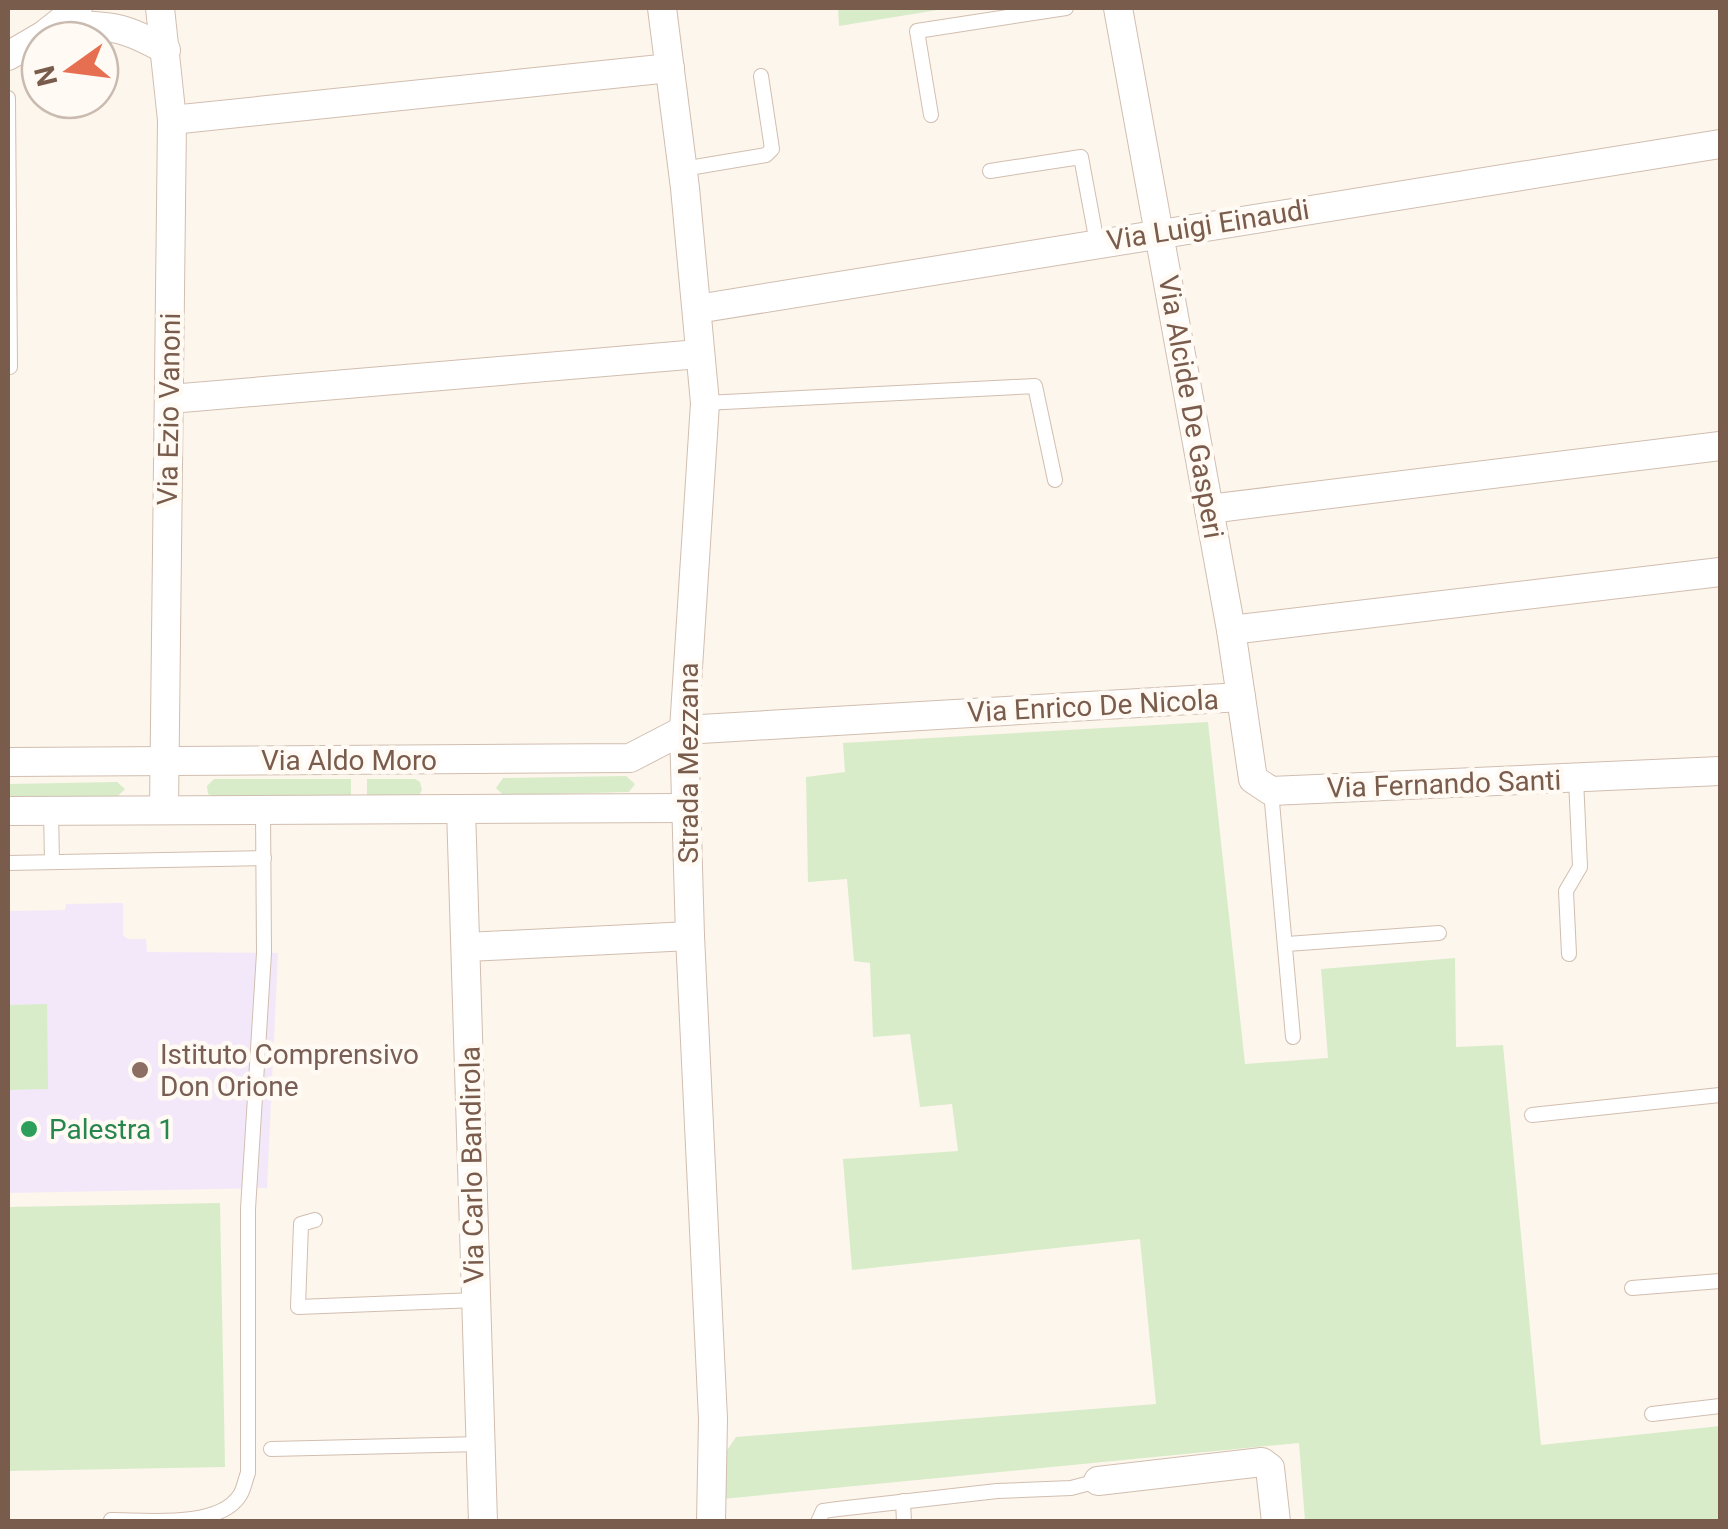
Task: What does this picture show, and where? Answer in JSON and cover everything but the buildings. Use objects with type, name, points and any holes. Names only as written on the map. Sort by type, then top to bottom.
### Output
[{"type":"street","points":[[8,56],[75,17],[111,8]]},
{"type":"street","name":"Via Ezio Vanoni","points":[[160,8],[172,120],[164,810]]},
{"type":"street","name":"Strada Mezzana","points":[[662,8],[683,169],[705,403],[684,730],[713,1419],[711,1522]]},
{"type":"street","name":"Via Alcide De Gasperi","points":[[1118,8],[1230,630]]},
{"type":"street","points":[[75,17],[122,28],[166,50]]},
{"type":"street","points":[[172,120],[670,68]]},
{"type":"street","name":"Via Luigi Einaudi","points":[[697,309],[1720,144]]},
{"type":"street","points":[[170,399],[700,354]]},
{"type":"street","points":[[1209,509],[1720,446]]},
{"type":"street","points":[[1230,630],[1720,572]]},
{"type":"street","name":"Via Enrico De Nicola","points":[[684,730],[1241,697],[1230,630]]},
{"type":"street","points":[[1241,697],[1253,779],[1271,791]]},
{"type":"street","name":"Via Aldo Moro","points":[[8,762],[630,758],[684,730]]},
{"type":"street","name":"Via Fernando Santi","points":[[1271,791],[1720,772]]},
{"type":"street","name":"Via Aldo Moro","points":[[8,810],[685,808]]},
{"type":"street","name":"Via Carlo Bandirola","points":[[461,809],[483,1522]]},
{"type":"street","points":[[466,947],[690,936]]},
{"type":"street","points":[[1098,1481],[1262,1462],[1270,1468],[1276,1522]]},
{"type":"lane","points":[[932,116],[918,31],[1066,8]]},
{"type":"lane","points":[[683,169],[766,154],[772,149],[761,76]]},
{"type":"lane","points":[[8,98],[10,366]]},
{"type":"lane","points":[[990,170],[1081,157],[1097,243]]},
{"type":"lane","points":[[705,403],[1035,386],[1054,480]]},
{"type":"lane","points":[[1569,954],[1566,891],[1580,868],[1576,779]]},
{"type":"lane","points":[[1271,791],[1293,1038]]},
{"type":"lane","points":[[51,810],[52,862]]},
{"type":"lane","points":[[111,1520],[186,1520],[223,1511],[240,1496],[248,1473],[248,1209],[264,952],[262,810]]},
{"type":"lane","points":[[8,863],[264,858]]},
{"type":"lane","points":[[1287,944],[1439,933]]},
{"type":"lane","points":[[1532,1115],[1720,1095]]},
{"type":"lane","points":[[315,1220],[301,1224],[298,1307],[476,1300]]},
{"type":"lane","points":[[1632,1288],[1720,1281]]},
{"type":"lane","points":[[1652,1414],[1720,1406]]},
{"type":"lane","points":[[271,1449],[481,1444]]},
{"type":"lane","points":[[818,1522],[823,1511],[996,1491],[1071,1488],[1098,1481]]},
{"type":"lane","points":[[903,1502],[904,1522]]},
{"type":"shaded area","name":"Istituto Comprensivo Don Orione","points":[[123,903],[123,935],[128,939],[146,939],[147,952],[278,953],[267,1188],[8,1193],[8,911]]},
{"type":"green space","points":[[838,8],[950,8],[839,26]]},
{"type":"green space","points":[[1208,722],[1245,1064],[1328,1058],[1321,969],[1455,958],[1456,1047],[1503,1045],[1541,1445],[1720,1426],[1720,1521],[1305,1521],[1299,1443],[722,1499],[724,1455],[736,1437],[1156,1404],[1140,1239],[852,1270],[843,1159],[958,1151],[952,1104],[920,1107],[910,1034],[873,1037],[870,963],[854,961],[847,879],[808,882],[806,777],[845,772],[843,743]]},
{"type":"green space","points":[[626,776],[635,784],[629,792],[503,795],[496,788],[503,778]]},
{"type":"green space","points":[[214,779],[351,779],[351,797],[214,797],[208,794],[207,786]]},
{"type":"green space","points":[[367,779],[415,779],[422,790],[418,797],[367,797]]},
{"type":"green space","points":[[117,782],[125,789],[117,797],[8,799],[8,784]]},
{"type":"green space","points":[[47,1004],[48,1089],[8,1090],[8,1005]]},
{"type":"green space","points":[[220,1203],[225,1467],[8,1471],[8,1207]]},
{"type":"place","name":"Istituto Comprensivo Don Orione","points":[[140,1070]]},
{"type":"place","name":"Palestra 1","points":[[29,1129]]}]
